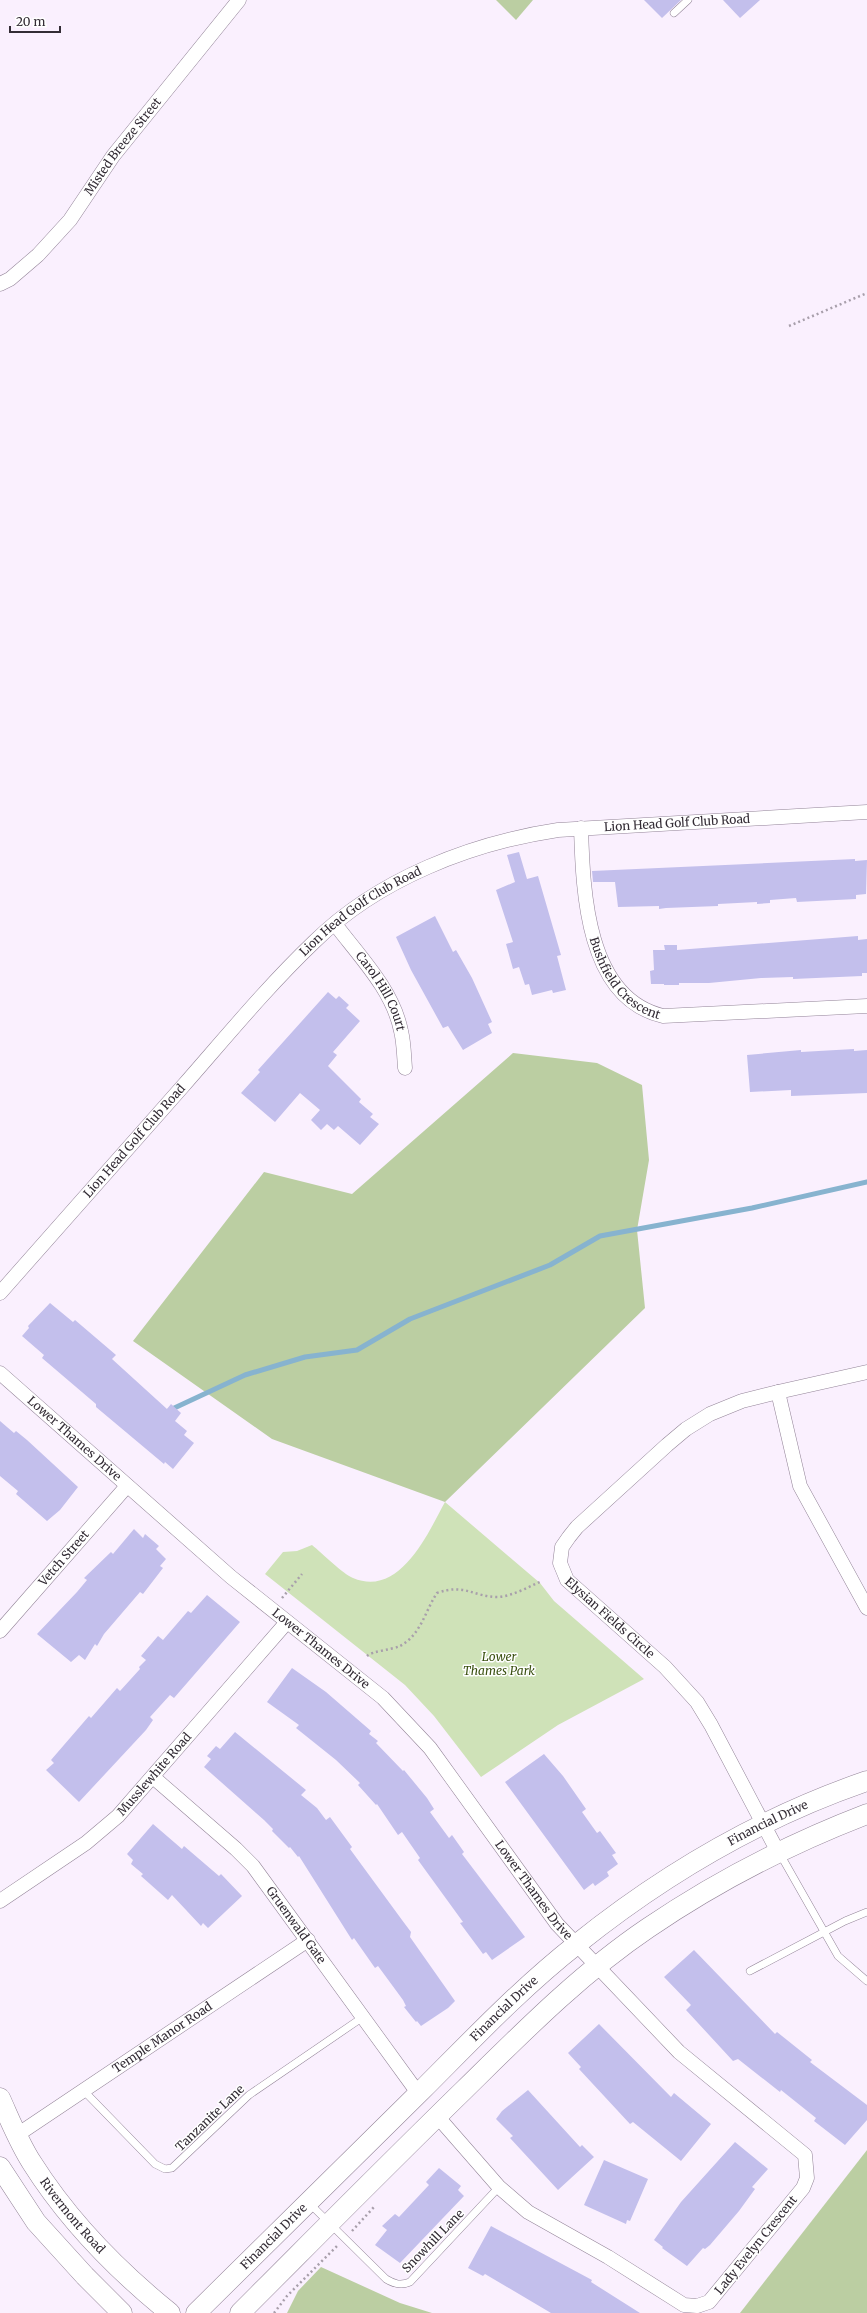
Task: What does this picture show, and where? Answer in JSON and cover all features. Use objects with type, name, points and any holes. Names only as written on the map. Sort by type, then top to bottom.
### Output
[{"type":"street","name":"Misted Breeze Street","points":[[0,284],[10,279],[38,255],[70,220],[113,156],[239,0]]},
{"type":"street","name":"Lion Head Golf Club Road","points":[[0,1293],[251,1009],[314,941],[335,924],[403,879],[448,859],[519,836],[581,828],[867,812]]},
{"type":"street","name":"Bushfield Crescent","points":[[581,828],[585,901],[599,951],[612,981],[626,996],[650,1013],[663,1016],[867,1006]]},
{"type":"street","name":"Carol Hill Court","points":[[335,924],[383,987],[394,1009],[401,1031],[405,1068]]},
{"type":"street","name":"Lower Thames Drive","points":[[0,1372],[231,1577],[367,1684],[406,1721],[430,1748],[557,1924],[597,1966]]},
{"type":"street","name":"Elysian Fields Circle","points":[[778,1852],[711,1725],[697,1702],[664,1667],[567,1580],[560,1563],[562,1547],[577,1527],[686,1428],[710,1414],[734,1404],[778,1392],[867,1372]]},
{"type":"street","points":[[778,1392],[800,1486],[867,1608]]},
{"type":"street","name":"Vetch Street","points":[[0,1631],[127,1486]]},
{"type":"street","name":"Musslewhite Road","points":[[0,1901],[86,1843],[105,1828],[153,1778],[287,1622]]},
{"type":"street","name":"Gruenwald Gate","points":[[153,1778],[236,1849],[253,1866],[418,2093]]},
{"type":"street","name":"Financial Drive","points":[[196,2313],[511,2002],[576,1944],[671,1876],[763,1824],[867,1781]]},
{"type":"street","points":[[240,2313],[437,2116],[566,1992],[597,1966],[647,1929],[729,1876],[778,1852],[867,1814]]},
{"type":"street","name":"Temple Manor Road","points":[[16,2135],[308,1940]]},
{"type":"street","name":"Lady Evelyn Crescent","points":[[437,2116],[499,2187],[528,2212],[608,2257],[672,2299],[684,2305],[697,2306],[710,2302],[804,2188],[807,2178],[805,2155],[679,2052],[597,1966]]},
{"type":"street","name":"Rivermont Road","points":[[0,2098],[16,2135],[50,2190],[83,2231],[148,2295],[170,2313]]},
{"type":"street","points":[[0,2167],[36,2222],[122,2313]]},
{"type":"lane","points":[[674,13],[688,0]]},
{"type":"lane","points":[[778,1852],[838,1956],[867,1981]]},
{"type":"lane","points":[[750,1971],[823,1932],[867,1912]]},
{"type":"lane","name":"Tanzanite Lane","points":[[84,2091],[155,2164],[165,2169],[172,2168],[249,2095],[363,2018]]},
{"type":"lane","name":"Snowhill Lane","points":[[308,2201],[386,2279],[395,2284],[404,2284],[410,2282],[499,2187]]},
{"type":"path","points":[[789,326],[867,293]]},
{"type":"path","points":[[280,1600],[302,1574]]},
{"type":"path","points":[[367,1656],[399,1646],[411,1638],[427,1615],[430,1603],[437,1593],[456,1588],[485,1595],[510,1595],[542,1581]]},
{"type":"path","points":[[274,2313],[287,2296],[334,2249]]},
{"type":"green space","points":[[496,0],[533,0],[516,20]]},
{"type":"green space","points":[[513,1053],[597,1063],[642,1085],[649,1160],[637,1230],[645,1308],[445,1502],[272,1439],[133,1341],[264,1172],[352,1194]]},
{"type":"green space","name":"Lower Thames Park","points":[[445,1502],[540,1583],[554,1601],[644,1679],[558,1725],[481,1777],[434,1716],[405,1685],[265,1574],[283,1552],[297,1551],[312,1545],[338,1568],[353,1578],[370,1582],[385,1579],[398,1571],[421,1545]]},
{"type":"green space","points":[[867,2150],[867,2313],[740,2313]]},
{"type":"green space","points":[[321,2267],[400,2303],[432,2313],[287,2313],[298,2291]]},
{"type":"building","points":[[644,0],[681,0],[662,18]]},
{"type":"building","points":[[723,0],[760,0],[740,18]]},
{"type":"building","points":[[519,852],[527,879],[538,876],[561,955],[557,956],[566,990],[553,993],[552,990],[532,995],[529,984],[525,985],[519,967],[513,969],[506,944],[513,942],[496,890],[515,882],[507,855]]},
{"type":"building","points":[[855,859],[855,861],[867,860],[866,894],[856,895],[856,899],[797,902],[796,898],[770,900],[770,903],[757,904],[757,902],[718,904],[718,906],[659,909],[659,906],[618,907],[615,882],[593,882],[592,871]]},
{"type":"building","points":[[435,916],[453,952],[456,950],[472,978],[492,1022],[488,1024],[492,1033],[463,1050],[448,1026],[443,1028],[411,970],[396,937]]},
{"type":"building","points":[[858,936],[858,940],[867,939],[867,973],[862,973],[862,976],[793,979],[793,977],[761,978],[709,983],[679,983],[679,985],[651,984],[650,971],[654,970],[653,950],[665,950],[664,945],[677,945],[677,950]]},
{"type":"building","points":[[328,992],[336,999],[339,996],[349,1005],[346,1008],[360,1021],[333,1052],[337,1055],[328,1066],[361,1099],[359,1102],[373,1114],[370,1117],[379,1124],[360,1145],[338,1126],[334,1130],[327,1124],[321,1130],[311,1120],[320,1110],[300,1093],[275,1122],[241,1093],[260,1072],[258,1070]]},
{"type":"building","points":[[854,1049],[854,1051],[867,1050],[867,1093],[791,1096],[791,1090],[750,1092],[747,1055],[801,1050],[801,1052]]},
{"type":"building","points":[[50,1303],[73,1322],[75,1320],[116,1355],[112,1359],[167,1409],[171,1404],[181,1413],[175,1421],[187,1431],[184,1435],[194,1443],[173,1469],[165,1462],[164,1464],[96,1407],[96,1404],[42,1358],[44,1355],[22,1336],[29,1328],[28,1326]]},
{"type":"building","points":[[0,1421],[14,1433],[16,1431],[27,1440],[78,1487],[60,1510],[47,1521],[16,1494],[18,1491],[0,1476]]},
{"type":"building","points":[[134,1529],[143,1538],[145,1534],[159,1546],[156,1549],[166,1559],[160,1566],[163,1568],[143,1594],[140,1592],[104,1634],[97,1646],[95,1644],[85,1660],[79,1655],[71,1662],[37,1634],[77,1592],[87,1580],[84,1578],[111,1552],[113,1554]]},
{"type":"building","points":[[207,1595],[240,1622],[174,1698],[170,1695],[150,1717],[153,1720],[146,1730],[79,1802],[46,1770],[54,1763],[51,1760],[89,1716],[91,1718],[117,1688],[120,1691],[140,1669],[139,1667],[146,1660],[141,1656],[158,1636],[163,1640],[188,1611],[191,1613]]},
{"type":"building","points":[[292,1668],[326,1692],[371,1731],[369,1734],[378,1741],[376,1743],[403,1771],[404,1770],[427,1798],[434,1809],[430,1812],[449,1838],[452,1835],[464,1852],[462,1854],[525,1937],[492,1960],[486,1952],[483,1954],[460,1923],[463,1922],[418,1860],[420,1858],[402,1832],[398,1835],[377,1804],[376,1805],[358,1785],[360,1783],[336,1760],[296,1728],[299,1725],[267,1702]]},
{"type":"building","points":[[235,1732],[306,1790],[301,1795],[317,1808],[326,1820],[330,1817],[352,1847],[350,1849],[411,1932],[410,1937],[455,2001],[448,2008],[421,2026],[417,2021],[416,2022],[404,2007],[406,2006],[403,2000],[378,1966],[375,1968],[354,1938],[352,1940],[299,1856],[298,1857],[290,1847],[289,1848],[272,1831],[273,1829],[264,1820],[204,1767],[211,1759],[207,1756],[216,1746],[220,1749]]},
{"type":"building","points":[[544,1754],[563,1776],[586,1809],[582,1812],[597,1833],[600,1831],[616,1853],[612,1855],[618,1864],[607,1872],[609,1876],[595,1886],[593,1883],[584,1890],[505,1782]]},
{"type":"building","points":[[153,1824],[182,1849],[184,1846],[219,1876],[221,1874],[242,1896],[208,1928],[203,1923],[201,1926],[172,1895],[168,1900],[141,1876],[143,1874],[131,1864],[133,1860],[127,1854]]},
{"type":"building","points":[[694,1950],[775,2034],[777,2032],[812,2060],[810,2062],[867,2105],[867,2120],[845,2145],[814,2121],[816,2118],[781,2090],[780,2092],[738,2059],[733,2061],[686,2010],[691,2005],[664,1977]]},
{"type":"building","points":[[599,2024],[671,2097],[674,2093],[711,2124],[681,2161],[633,2122],[630,2124],[579,2069],[581,2067],[568,2053]]},
{"type":"building","points":[[528,2090],[580,2147],[582,2145],[594,2157],[558,2190],[510,2138],[513,2136],[496,2119],[502,2111]]},
{"type":"building","points":[[735,2142],[768,2169],[752,2187],[755,2189],[739,2211],[710,2245],[705,2249],[703,2248],[687,2266],[662,2248],[663,2247],[654,2240],[681,2202]]},
{"type":"building","points":[[604,2160],[648,2179],[630,2221],[627,2220],[626,2224],[584,2205]]},
{"type":"building","points":[[439,2168],[461,2186],[458,2190],[464,2196],[400,2263],[375,2245],[387,2230],[382,2226],[395,2214],[399,2217],[429,2185],[426,2182]]},
{"type":"building","points":[[491,2226],[592,2280],[591,2282],[640,2313],[551,2313],[485,2274],[483,2276],[468,2268]]},
{"type":"waterway","points":[[170,1410],[245,1375],[305,1357],[357,1350],[410,1319],[550,1265],[600,1236],[752,1208],[867,1182]]}]
